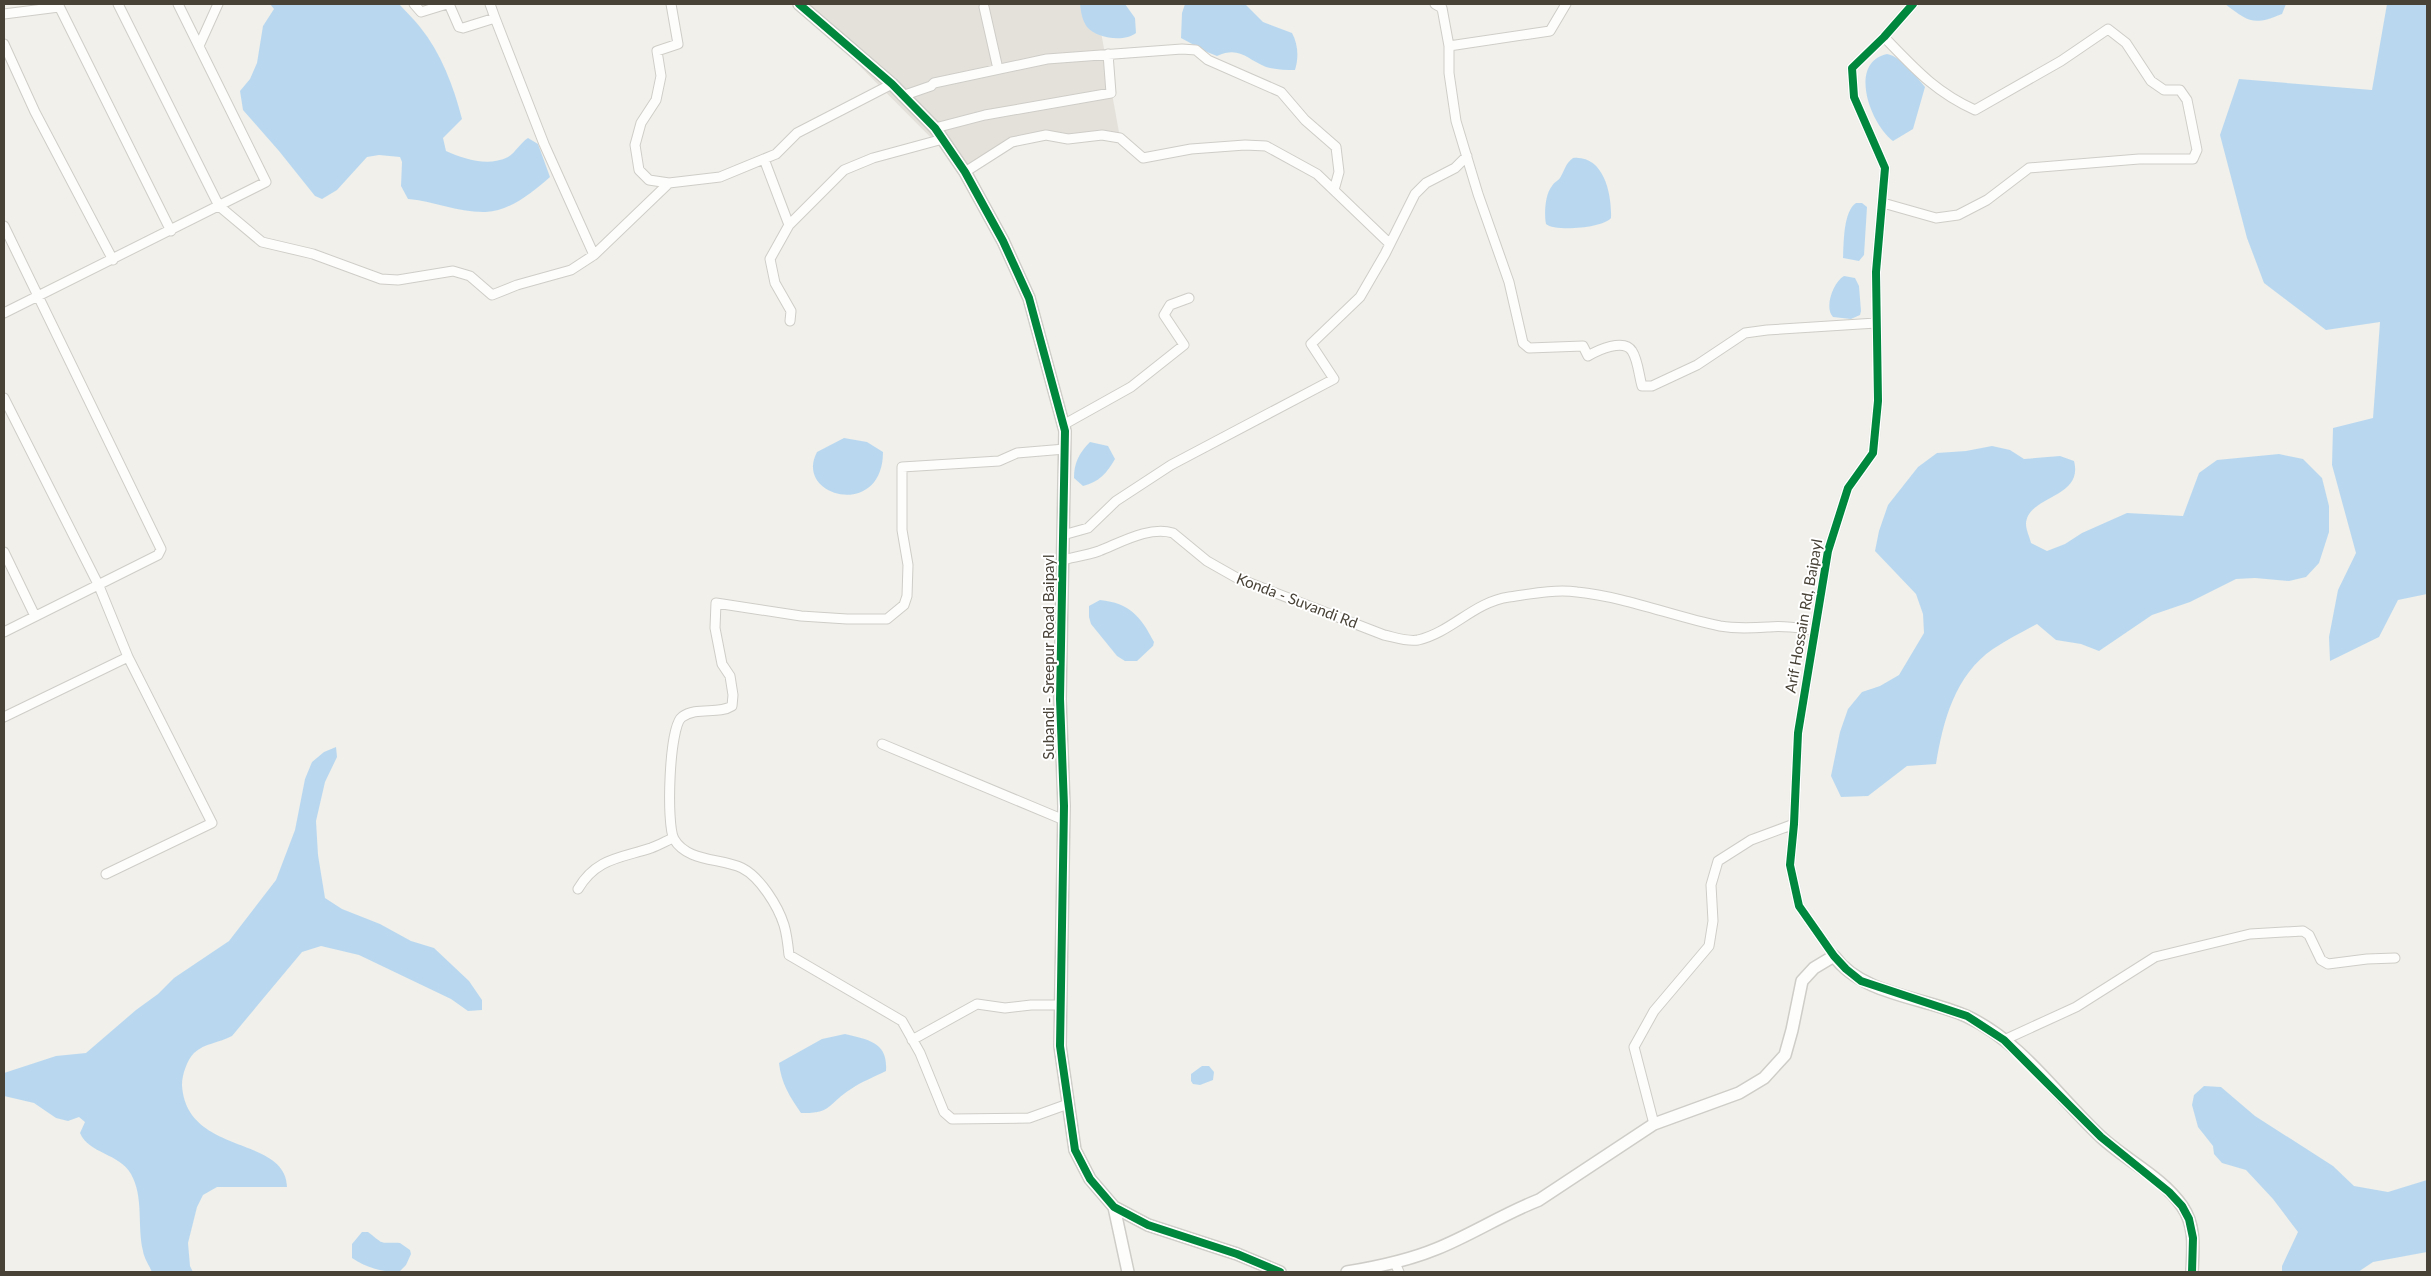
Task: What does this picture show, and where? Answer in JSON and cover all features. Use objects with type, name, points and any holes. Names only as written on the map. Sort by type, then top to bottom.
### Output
[{"type":"street","points":[[118,4],[219,206],[262,242],[313,254],[382,279],[398,280],[453,271],[470,276],[492,295],[517,285],[571,270],[594,254],[670,182]]},
{"type":"street","points":[[4,313],[266,182],[178,4]]},
{"type":"street","points":[[199,46],[218,4]]},
{"type":"street","points":[[414,4],[421,12],[448,4],[459,27],[463,28],[495,18]]},
{"type":"street","points":[[490,4],[544,144],[594,254]]},
{"type":"street","points":[[671,4],[678,44],[658,52],[661,76],[656,100],[641,123],[635,145],[639,170],[649,180],[670,182],[720,177],[776,154],[797,133],[892,84]]},
{"type":"street","name":"Subandi - Sreepur Road Baipayl","points":[[799,4],[892,84],[935,128],[965,172],[1003,241],[1029,298],[1063,425],[1065,449],[1060,699],[1064,820],[1060,1046],[1075,1150],[1090,1179],[1114,1207],[1148,1225],[1237,1254],[1280,1272]]},
{"type":"street","points":[[1435,4],[1442,8],[1449,46],[1449,73],[1456,121],[1509,282],[1523,343],[1529,348],[1583,346],[1588,356],[1610,347],[1626,346],[1632,350],[1642,386],[1652,386],[1697,365],[1745,333],[1876,323]]},
{"type":"street","points":[[1449,46],[1550,31],[1566,4]]},
{"type":"street","name":"Arif Hossain Rd, Baipayl","points":[[1913,4],[1884,37],[1852,68],[1854,97],[1884,168],[1883,204],[1876,272],[1878,401],[1873,453],[1848,488],[1828,551],[1814,630],[1798,734],[1790,865],[1799,906],[1839,964],[1861,981],[1967,1016],[2004,1040],[2101,1137],[2148,1173],[2182,1206],[2189,1219],[2193,1238],[2192,1272]]},
{"type":"street","points":[[4,14],[58,5],[171,231]]},
{"type":"street","points":[[984,7],[998,69]]},
{"type":"street","points":[[1883,204],[1936,218],[1958,214],[1987,200],[2029,168],[2139,160],[2193,159],[2198,150],[2187,100],[2180,90],[2164,90],[2151,80],[2126,43],[2108,29],[2061,61],[1975,110],[1951,99],[1925,79],[1884,37]]},
{"type":"street","points":[[4,44],[36,112],[113,260]]},
{"type":"street","points":[[902,96],[931,86],[934,83],[1046,59],[1182,49],[1196,50],[1208,60],[1281,92],[1305,120],[1336,147],[1339,172],[1334,190]]},
{"type":"street","points":[[935,128],[986,115],[1111,93],[1108,54]]},
{"type":"street","points":[[965,172],[1012,142],[1046,135],[1068,139],[1102,135],[1120,138],[1143,158],[1191,149],[1245,145],[1266,146],[1317,174],[1390,244]]},
{"type":"street","points":[[790,321],[791,311],[775,283],[770,259],[789,225],[844,170],[873,158],[943,139]]},
{"type":"street","points":[[1063,534],[1088,528],[1116,501],[1172,465],[1334,379],[1311,344],[1360,297],[1415,194],[1426,183],[1454,168],[1466,156]]},
{"type":"street","points":[[764,159],[789,225]]},
{"type":"street","points":[[4,226],[161,549],[158,555],[4,632]]},
{"type":"street","points":[[1063,425],[1132,387],[1184,345],[1164,315],[1170,305],[1189,298]]},
{"type":"street","points":[[4,398],[99,586],[128,657],[212,823],[106,874]]},
{"type":"street","points":[[1065,449],[1016,454],[1000,461],[902,467],[902,530],[908,565],[907,596],[904,605],[887,619],[802,616],[716,603],[715,628],[722,664],[730,676],[733,695],[732,706],[725,710],[697,711],[683,716],[677,722],[672,744],[670,817],[673,838],[682,848],[714,862],[741,868],[755,876],[784,924],[789,955],[902,1021],[944,1112],[952,1120],[1029,1118],[1068,1104]]},
{"type":"street","name":"Konda - Suvandi Rd","points":[[1062,560],[1098,551],[1137,536],[1167,532],[1174,533],[1207,560],[1237,578],[1384,635],[1416,640],[1448,628],[1482,604],[1507,597],[1575,591],[1627,600],[1720,626],[1738,629],[1787,627],[1814,630]]},
{"type":"street","points":[[4,552],[35,616]]},
{"type":"street","points":[[4,717],[128,657]]},
{"type":"street","points":[[882,744],[1064,820]]},
{"type":"street","points":[[1654,1124],[1634,1046],[1654,1011],[1709,946],[1713,921],[1712,885],[1718,861],[1751,840],[1794,824]]},
{"type":"street","points":[[578,889],[585,876],[617,856],[652,848],[673,838]]},
{"type":"street","points":[[2004,1040],[2076,1007],[2156,957],[2250,934],[2303,931],[2310,935],[2320,960],[2328,964],[2394,958]]},
{"type":"street","points":[[1347,1272],[1397,1268],[1539,1200],[1654,1124],[1739,1093],[1764,1078],[1785,1055],[1802,981],[1814,968],[1834,956]]},
{"type":"street","points":[[912,1040],[977,1004],[1005,1008],[1030,1005],[1060,1005]]},
{"type":"street","points":[[1114,1207],[1128,1272]]},
{"type":"shaded area","points":[[798,4],[1096,4],[1120,138],[1012,142],[965,172]]},
{"type":"water","points":[[270,4],[399,4],[428,37],[446,71],[455,95],[462,119],[443,138],[446,151],[476,161],[500,160],[508,157],[528,138],[538,144],[550,177],[529,194],[504,208],[486,212],[466,211],[408,199],[401,186],[402,162],[400,157],[379,155],[367,157],[337,190],[322,199],[315,196],[243,110],[240,91],[250,79],[257,63],[263,26],[274,9]]},
{"type":"water","points":[[1080,4],[1125,4],[1135,18],[1136,33],[1125,38],[1104,37],[1097,34],[1085,24]]},
{"type":"water","points":[[1185,4],[1245,4],[1263,22],[1292,33],[1297,51],[1295,70],[1266,67],[1243,55],[1232,52],[1217,56],[1181,38],[1182,13]]},
{"type":"water","points":[[2225,4],[2286,4],[2282,14],[2258,21],[2240,15]]},
{"type":"water","points":[[2387,4],[2427,4],[2427,594],[2398,600],[2379,637],[2330,661],[2329,637],[2338,590],[2356,553],[2332,465],[2333,428],[2373,418],[2380,322],[2326,330],[2264,283],[2247,238],[2220,135],[2239,79],[2372,90]]},
{"type":"water","points":[[1887,54],[1903,63],[1925,87],[1913,129],[1893,141],[1877,122],[1871,109],[1866,81],[1868,69],[1875,60]]},
{"type":"water","points":[[1573,158],[1584,159],[1599,169],[1608,188],[1611,218],[1599,224],[1579,228],[1551,226],[1546,224],[1545,220],[1548,194]]},
{"type":"water","points":[[1856,203],[1862,203],[1867,207],[1864,255],[1859,261],[1843,258],[1846,220]]},
{"type":"water","points":[[1844,276],[1855,278],[1859,286],[1861,311],[1860,315],[1851,319],[1833,317],[1829,308],[1833,289]]},
{"type":"water","points":[[844,438],[867,442],[883,452],[879,473],[869,487],[856,494],[841,494],[827,490],[817,481],[813,468],[817,452]]},
{"type":"water","points":[[1090,442],[1108,446],[1115,459],[1102,476],[1094,482],[1083,486],[1074,478],[1075,468],[1080,454]]},
{"type":"water","points":[[1992,446],[2010,450],[2024,459],[2060,456],[2074,461],[2075,473],[2071,483],[2035,507],[2029,515],[2026,524],[2031,543],[2047,551],[2127,513],[2183,516],[2199,473],[2217,460],[2279,454],[2303,459],[2322,478],[2329,506],[2329,532],[2319,563],[2306,577],[2289,581],[2255,578],[2236,579],[2190,602],[2152,615],[2099,651],[2081,644],[2056,640],[2037,624],[1993,649],[1969,672],[1960,685],[1947,716],[1936,764],[1907,766],[1868,796],[1841,797],[1831,776],[1840,732],[1848,709],[1862,692],[1880,686],[1899,675],[1924,633],[1923,614],[1916,594],[1875,551],[1879,531],[1888,505],[1918,467],[1937,453],[1966,451]]},
{"type":"water","points":[[1100,600],[1119,604],[1127,608],[1139,619],[1149,633],[1154,642],[1153,646],[1137,661],[1125,661],[1117,656],[1091,624],[1089,606]]},
{"type":"water","points":[[336,747],[337,757],[325,782],[316,821],[318,855],[325,898],[342,909],[380,924],[411,941],[434,948],[469,981],[482,1000],[482,1010],[468,1011],[451,999],[359,955],[321,946],[302,952],[232,1036],[203,1047],[191,1056],[182,1081],[188,1108],[200,1124],[217,1135],[271,1159],[282,1171],[287,1187],[217,1187],[203,1195],[197,1207],[188,1243],[190,1266],[193,1272],[152,1272],[145,1259],[141,1241],[138,1192],[126,1167],[84,1140],[80,1133],[85,1122],[79,1117],[68,1121],[56,1118],[34,1103],[4,1096],[4,1073],[56,1056],[86,1053],[136,1010],[158,994],[174,978],[229,941],[276,880],[295,830],[305,779],[312,762],[324,752]]},
{"type":"water","points":[[845,1034],[862,1038],[880,1048],[886,1061],[886,1071],[855,1086],[825,1110],[801,1113],[787,1090],[779,1063],[822,1039]]},
{"type":"water","points":[[1202,1066],[1209,1066],[1214,1072],[1213,1080],[1200,1085],[1193,1084],[1191,1074]]},
{"type":"water","points":[[2204,1086],[2221,1087],[2255,1116],[2333,1166],[2354,1186],[2388,1192],[2427,1180],[2427,1252],[2373,1262],[2358,1272],[2282,1272],[2282,1266],[2298,1232],[2273,1199],[2246,1170],[2222,1163],[2214,1154],[2213,1146],[2198,1127],[2192,1105],[2194,1095]]},
{"type":"water","points":[[362,1232],[368,1232],[382,1242],[400,1243],[410,1250],[411,1254],[406,1265],[399,1272],[387,1271],[369,1267],[352,1258],[352,1244]]},
{"type":"cycle path","points":[[799,4],[892,84],[935,128],[965,172],[1003,241],[1029,298],[1065,431],[1060,699],[1064,806],[1060,1046],[1075,1150],[1090,1179],[1114,1207],[1148,1225],[1237,1254],[1280,1272]]},
{"type":"cycle path","points":[[1913,4],[1884,37],[1852,68],[1854,97],[1885,168],[1876,272],[1878,401],[1873,453],[1848,488],[1828,551],[1798,733],[1794,824],[1790,865],[1799,906],[1834,956],[1861,981],[1967,1016],[2004,1040],[2101,1137],[2169,1192],[2182,1206],[2189,1219],[2193,1238],[2192,1272]]}]
